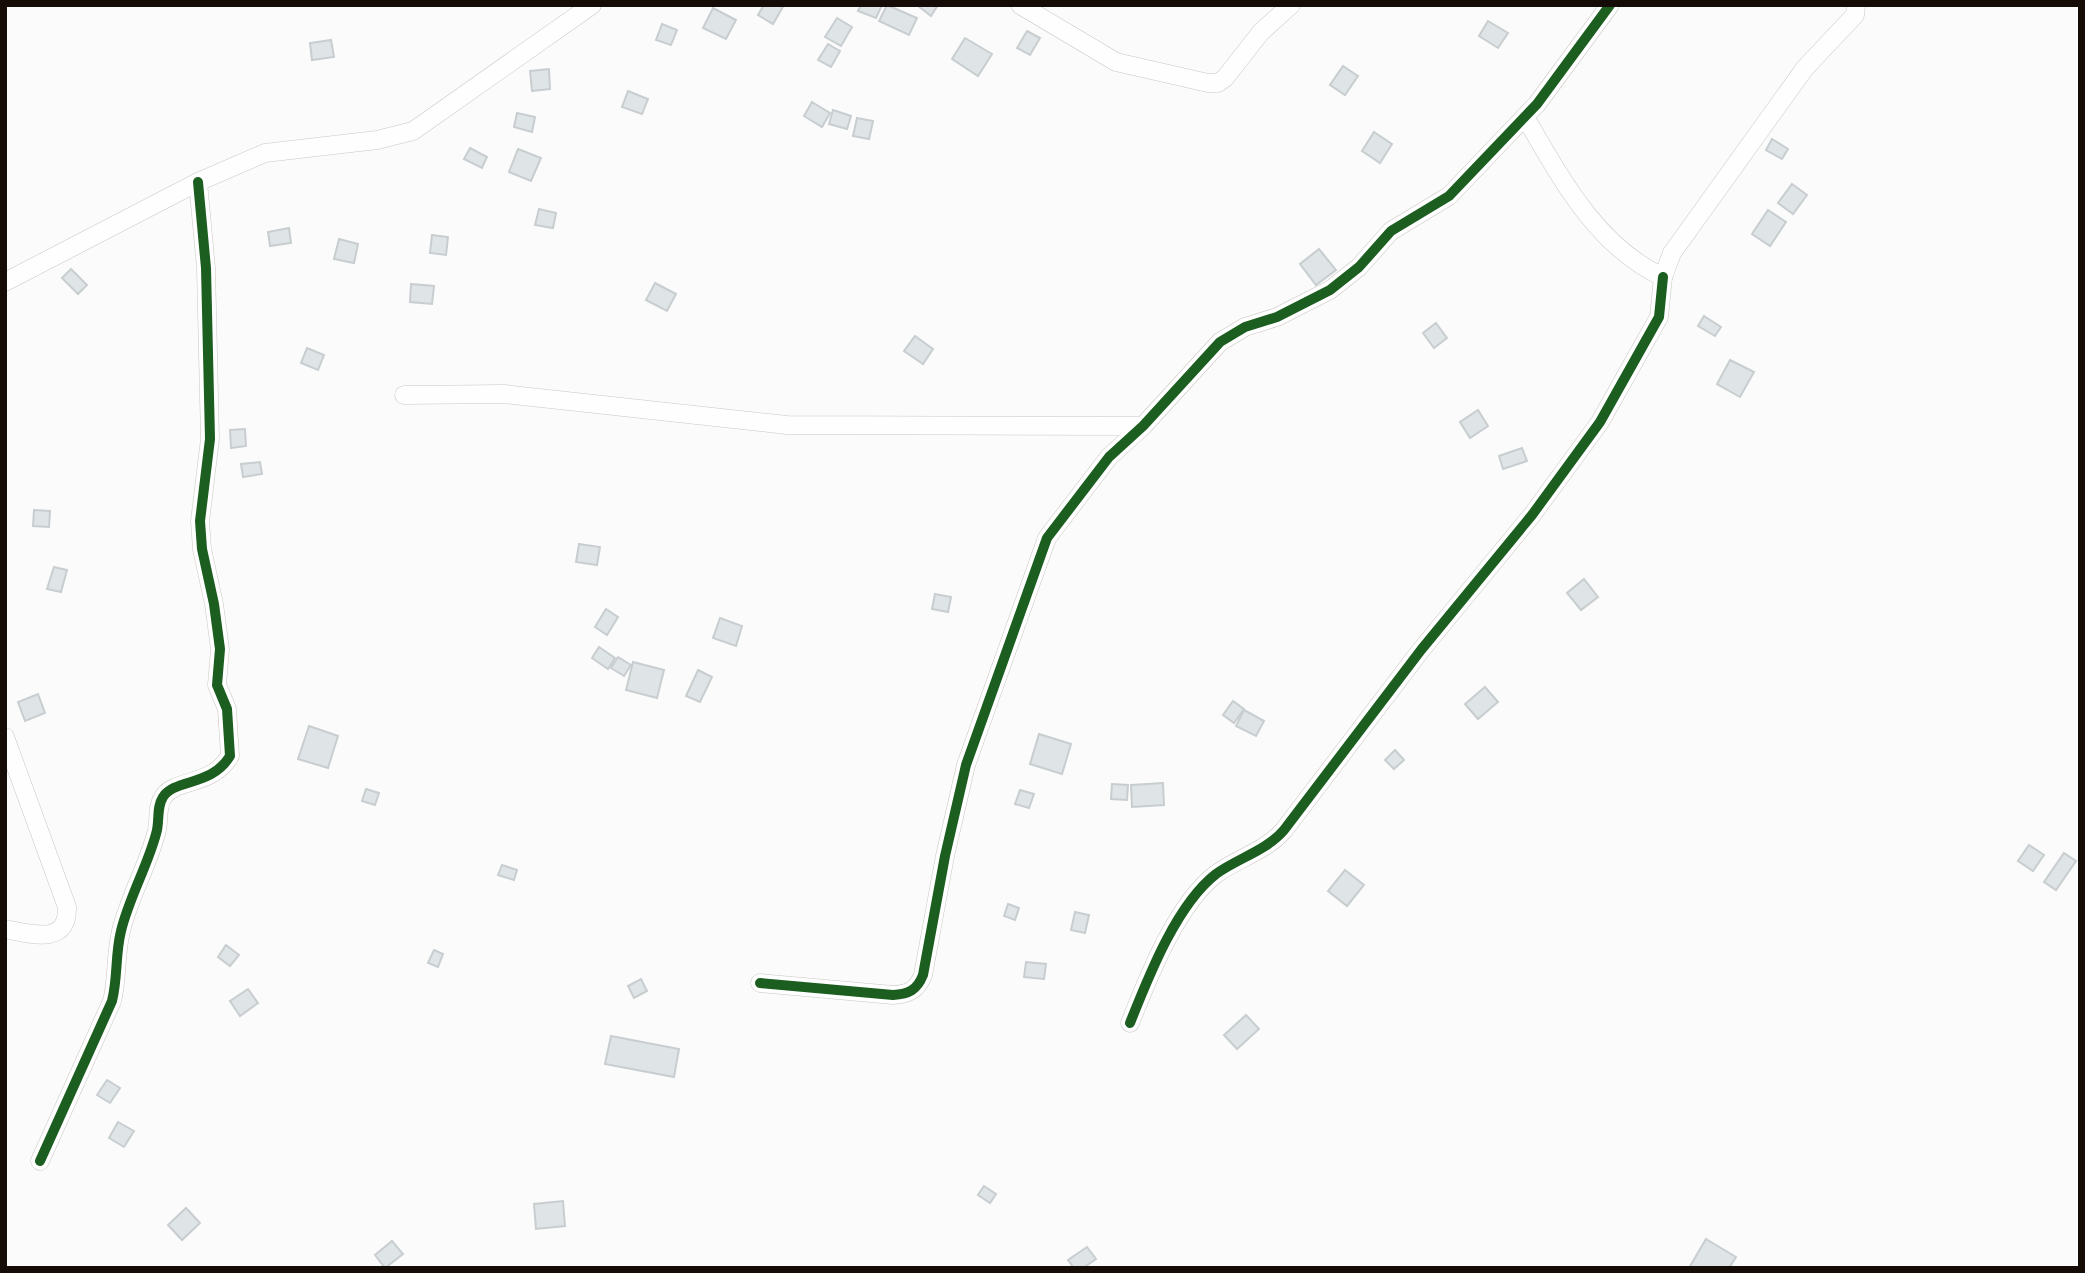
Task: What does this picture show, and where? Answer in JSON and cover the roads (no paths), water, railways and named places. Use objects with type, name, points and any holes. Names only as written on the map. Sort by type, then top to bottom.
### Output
[{"type":"street","points":[[5,282],[198,182],[265,153],[377,140],[413,131],[592,5]]},
{"type":"street","points":[[1020,5],[1116,62],[1218,83],[1261,32],[1292,5]]},
{"type":"street","points":[[760,983],[893,995],[906,994],[918,987],[923,975],[945,856],[966,765],[1047,538],[1109,457],[1143,426],[1220,342],[1245,327],[1277,317],[1330,290],[1359,267],[1391,231],[1449,196],[1525,117],[1610,5]]},
{"type":"street","points":[[1130,1023],[1156,959],[1187,909],[1215,875],[1275,840],[1284,830],[1421,650],[1532,515],[1600,422],[1659,317],[1663,277],[1672,253],[1805,68],[1855,15],[1856,5]]},
{"type":"street","points":[[1525,117],[1574,201],[1637,263],[1663,277]]},
{"type":"street","points":[[40,1161],[112,1001],[117,982],[115,962],[121,930],[157,831],[159,804],[168,792],[213,776],[230,756],[227,709],[217,685],[219,649],[214,604],[201,549],[200,521],[210,439],[204,242],[198,182]]},
{"type":"street","points":[[404,395],[504,394],[787,425],[1143,426]]},
{"type":"street","points":[[5,737],[67,908],[68,920],[62,929],[52,935],[5,929]]}]
